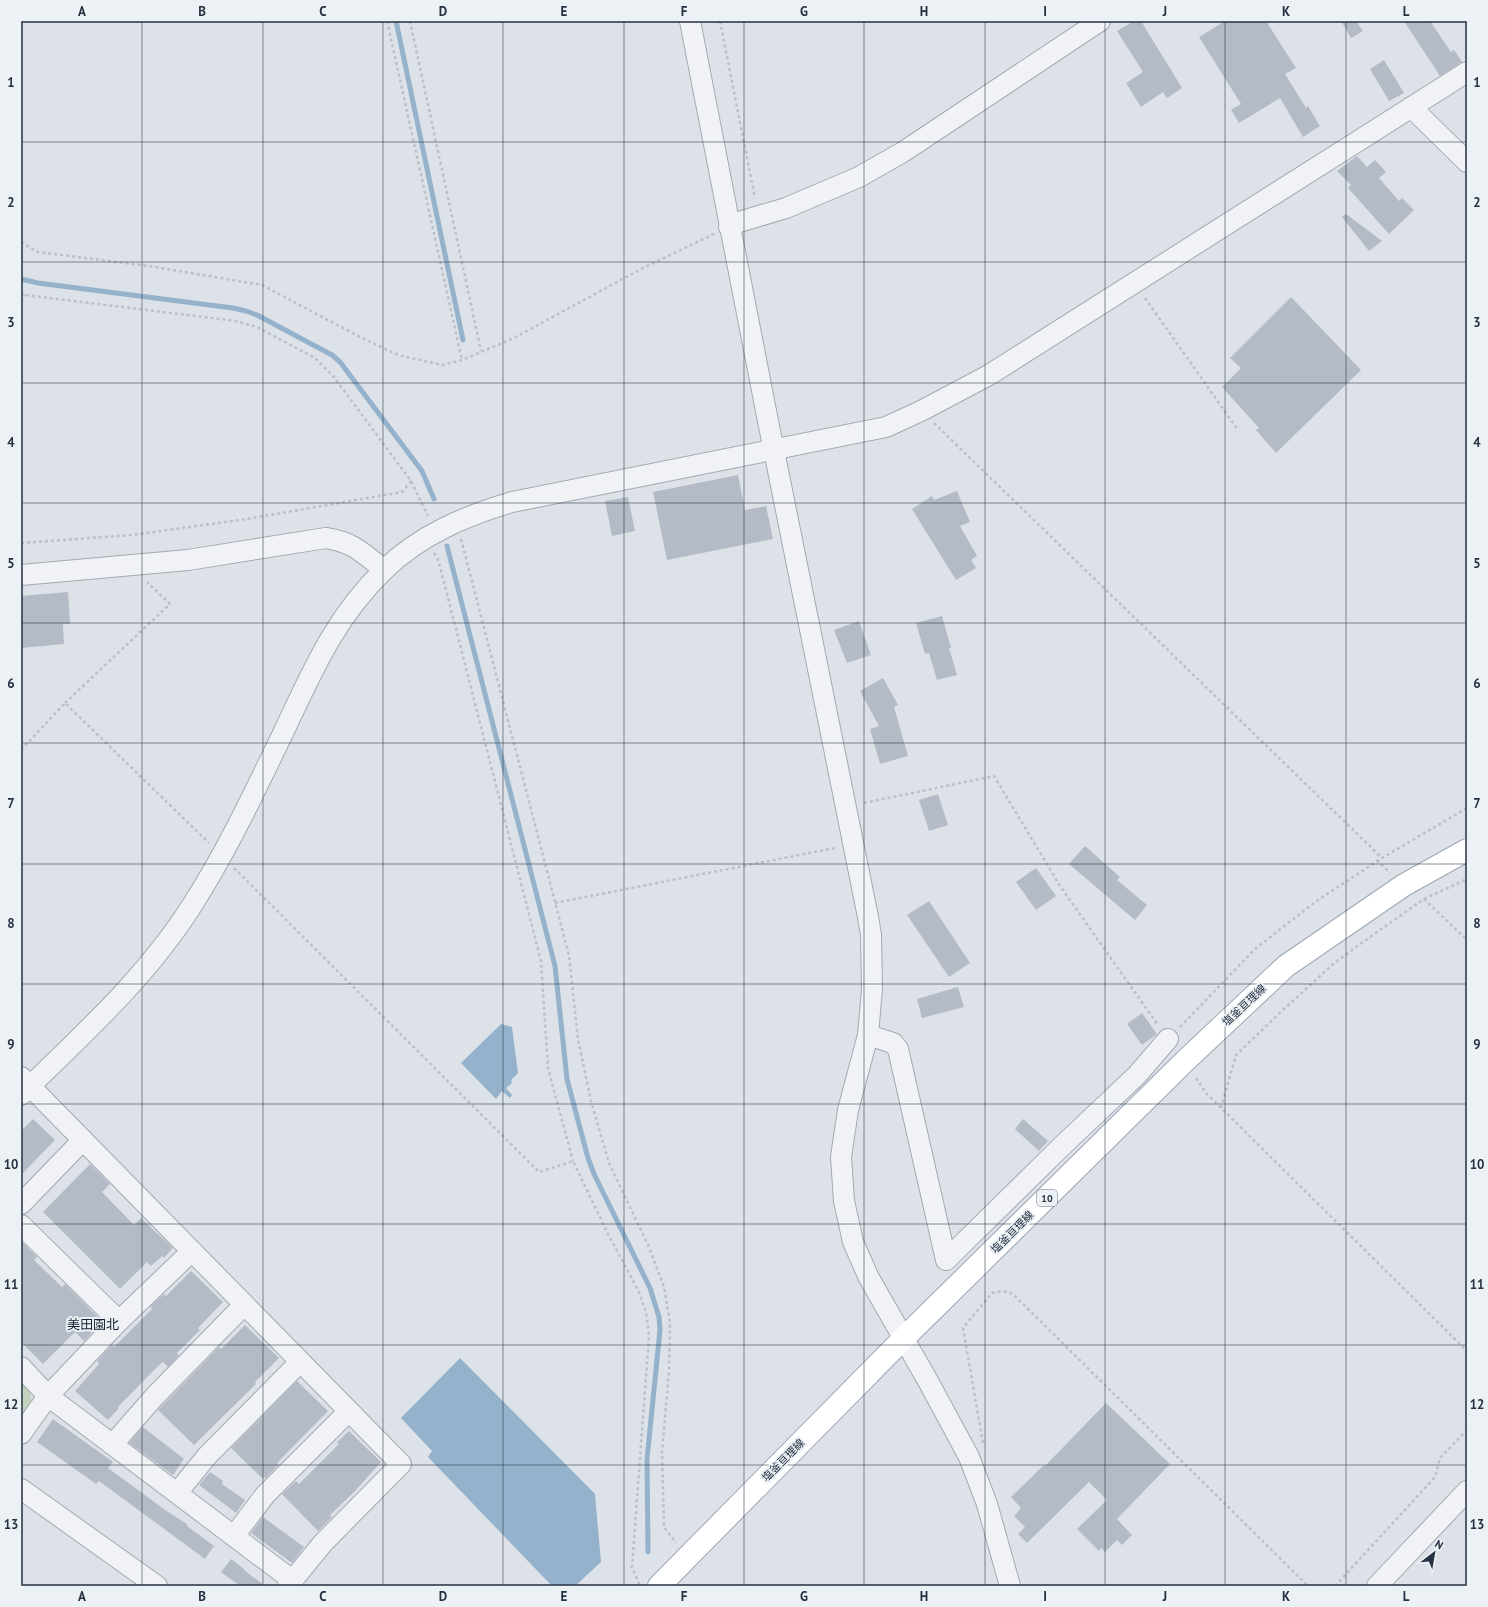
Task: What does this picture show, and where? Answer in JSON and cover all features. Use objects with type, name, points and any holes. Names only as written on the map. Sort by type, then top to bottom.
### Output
[{"type":"main road","name":"塩釜亘理線","points":[[659,1586],[903,1339],[1185,1061],[1286,966],[1404,885],[1467,850]]},
{"type":"street","points":[[690,21],[729,227],[871,936],[872,989],[868,1035],[848,1110],[841,1157],[844,1201],[853,1242],[868,1278],[928,1381],[968,1457],[986,1504],[1010,1586]]},
{"type":"street","points":[[729,227],[786,208],[866,174],[903,152],[1100,21]]},
{"type":"street","points":[[21,1367],[48,1396],[234,1536],[290,1583],[323,1543],[401,1464],[83,1140],[24,1086],[122,995],[153,960],[177,928],[222,856],[325,648],[349,608],[384,570],[430,535],[456,521],[483,510],[512,502],[886,427],[921,411],[989,375],[1467,72]]},
{"type":"street","points":[[1411,107],[1467,162]]},
{"type":"street","points":[[21,575],[188,560],[326,538],[350,543],[384,570]]},
{"type":"street","points":[[868,1035],[893,1042],[898,1049],[946,1260],[1137,1075],[1168,1039]]},
{"type":"street","points":[[21,1204],[83,1140]]},
{"type":"street","points":[[21,1225],[119,1321]]},
{"type":"street","points":[[21,1434],[48,1396],[119,1321],[192,1251]]},
{"type":"street","points":[[113,1444],[155,1396],[244,1305]]},
{"type":"street","points":[[177,1493],[208,1456],[300,1362]]},
{"type":"street","points":[[234,1536],[265,1495],[349,1411]]},
{"type":"street","points":[[21,1488],[156,1586]]},
{"type":"street","points":[[1377,1586],[1467,1491]]},
{"type":"path","points":[[387,21],[462,360]]},
{"type":"path","points":[[410,21],[481,352]]},
{"type":"path","points":[[720,21],[759,216]]},
{"type":"path","points":[[21,242],[38,252],[149,266],[262,285],[358,336],[398,355],[442,365],[462,360],[512,339],[641,269],[729,227]]},
{"type":"path","points":[[1134,282],[1238,430]]},
{"type":"path","points":[[21,292],[25,295],[236,321],[257,327],[316,358],[334,377],[411,481],[438,559],[541,961],[548,1068],[573,1161],[607,1232],[639,1292],[646,1312],[649,1336],[632,1566],[641,1586]]},
{"type":"path","points":[[21,301],[25,295]]},
{"type":"path","points":[[921,411],[1382,858]]},
{"type":"path","points":[[21,543],[132,535],[247,519],[402,492],[411,481]]},
{"type":"path","points":[[456,521],[569,956],[578,1039],[591,1101],[609,1163],[648,1245],[664,1287],[670,1323],[670,1371],[662,1452],[664,1527],[687,1558]]},
{"type":"path","points":[[21,750],[65,703],[170,604],[129,566]]},
{"type":"path","points":[[65,703],[222,856],[539,1172],[573,1161]]},
{"type":"path","points":[[1168,1039],[1255,950],[1315,902],[1382,858],[1467,808]]},
{"type":"path","points":[[555,903],[853,844]]},
{"type":"path","points":[[1221,1108],[1236,1055],[1332,965],[1424,899],[1467,879]]},
{"type":"path","points":[[1424,899],[1467,940]]},
{"type":"path","points":[[968,1457],[983,1443],[963,1328],[992,1293],[1003,1291],[1013,1294],[1308,1586]]},
{"type":"path","points":[[1335,1586],[1435,1477],[1440,1458],[1467,1430]]},
{"type":"green space","points":[[21,1380],[28,1387],[32,1401],[21,1417]]},
{"type":"water","points":[[501,1024],[512,1027],[518,1073],[511,1080],[512,1083],[506,1088],[512,1095],[510,1098],[502,1091],[496,1099],[461,1063]]},
{"type":"water","points":[[460,1358],[595,1494],[601,1562],[575,1586],[552,1586],[428,1457],[432,1451],[401,1418]]},
{"type":"building","points":[[1134,21],[1141,21],[1182,88],[1167,98],[1163,92],[1141,107],[1126,83],[1143,72],[1117,31]]},
{"type":"building","points":[[1225,21],[1266,21],[1296,68],[1285,74],[1306,108],[1308,106],[1320,126],[1303,137],[1280,98],[1239,123],[1231,110],[1241,104],[1199,37]]},
{"type":"building","points":[[1341,21],[1356,21],[1363,31],[1351,38]]},
{"type":"building","points":[[1404,21],[1430,21],[1451,52],[1454,50],[1462,62],[1440,76]]},
{"type":"building","points":[[1384,60],[1404,93],[1389,101],[1370,69]]},
{"type":"building","points":[[1357,156],[1367,167],[1375,160],[1386,172],[1379,178],[1399,201],[1402,198],[1414,210],[1389,234],[1348,188],[1351,185],[1337,171]]},
{"type":"building","points":[[1346,214],[1382,241],[1369,251],[1342,217]]},
{"type":"building","points":[[1291,297],[1361,370],[1276,453],[1256,430],[1259,428],[1222,387],[1241,368],[1230,358]]},
{"type":"building","points":[[738,475],[745,510],[766,506],[773,539],[667,560],[653,492]]},
{"type":"building","points":[[957,491],[970,522],[960,526],[977,556],[971,560],[976,568],[956,580],[912,509],[932,496],[934,500]]},
{"type":"building","points":[[628,497],[635,531],[612,536],[605,501]]},
{"type":"building","points":[[68,592],[70,624],[63,624],[64,644],[21,648],[21,596]]},
{"type":"building","points":[[942,616],[957,675],[937,680],[929,653],[925,654],[916,623]]},
{"type":"building","points":[[859,621],[871,655],[847,663],[834,630]]},
{"type":"building","points":[[883,678],[898,705],[894,707],[908,756],[880,764],[870,729],[879,726],[860,691]]},
{"type":"building","points":[[938,794],[948,825],[929,831],[919,800]]},
{"type":"building","points":[[1085,846],[1120,877],[1117,880],[1147,905],[1135,920],[1069,864]]},
{"type":"building","points":[[1036,868],[1056,896],[1036,910],[1016,882]]},
{"type":"building","points":[[929,901],[970,963],[949,977],[907,915]]},
{"type":"building","points":[[958,987],[964,1007],[922,1018],[917,999]]},
{"type":"building","points":[[1142,1013],[1157,1034],[1142,1045],[1127,1024]]},
{"type":"building","points":[[33,1119],[55,1140],[21,1175],[21,1131]]},
{"type":"building","points":[[1023,1119],[1048,1141],[1039,1151],[1015,1129]]},
{"type":"building","points":[[90,1164],[110,1184],[102,1192],[134,1225],[141,1218],[173,1248],[164,1258],[162,1256],[151,1266],[147,1262],[120,1289],[43,1212]]},
{"type":"building","points":[[21,1241],[37,1257],[34,1260],[62,1287],[65,1284],[101,1320],[84,1341],[75,1332],[43,1364],[21,1342]]},
{"type":"building","points":[[191,1271],[223,1302],[198,1328],[200,1330],[177,1353],[179,1355],[168,1367],[163,1362],[158,1366],[118,1407],[119,1408],[108,1420],[75,1391],[99,1364],[97,1361],[112,1345],[114,1347],[152,1309],[150,1307],[164,1294],[166,1296]]},
{"type":"building","points":[[245,1325],[279,1358],[255,1382],[256,1384],[194,1445],[158,1410],[219,1347],[221,1349]]},
{"type":"building","points":[[297,1381],[328,1411],[277,1463],[279,1464],[266,1478],[264,1477],[263,1479],[231,1448]]},
{"type":"building","points":[[1106,1403],[1170,1464],[1117,1519],[1132,1535],[1122,1545],[1117,1540],[1105,1552],[1101,1548],[1099,1551],[1077,1529],[1107,1500],[1089,1482],[1027,1543],[1018,1534],[1025,1527],[1014,1516],[1021,1508],[1011,1497],[1044,1465],[1045,1466]]},
{"type":"building","points":[[53,1419],[113,1462],[108,1468],[187,1524],[187,1526],[214,1546],[205,1559],[99,1481],[96,1484],[37,1442]]},
{"type":"building","points":[[143,1427],[184,1459],[173,1475],[129,1443]]},
{"type":"building","points":[[349,1431],[381,1462],[355,1491],[330,1515],[332,1517],[318,1531],[282,1494],[296,1481],[299,1484],[339,1444],[337,1442]]},
{"type":"building","points":[[210,1472],[223,1481],[222,1484],[245,1500],[236,1513],[199,1485]]},
{"type":"building","points":[[263,1517],[304,1547],[292,1563],[251,1533]]},
{"type":"building","points":[[231,1559],[265,1586],[240,1586],[221,1572]]},
{"type":"waterway","points":[[396,21],[463,340]]},
{"type":"waterway","points":[[21,279],[38,283],[233,308],[257,315],[332,355],[340,362],[422,471],[434,499]]},
{"type":"waterway","points":[[447,546],[555,966],[567,1079],[588,1158],[594,1174],[650,1288],[659,1317],[660,1330],[647,1459],[648,1552]]},
{"type":"district","name":"美田園北","points":[[93,1324]]}]
